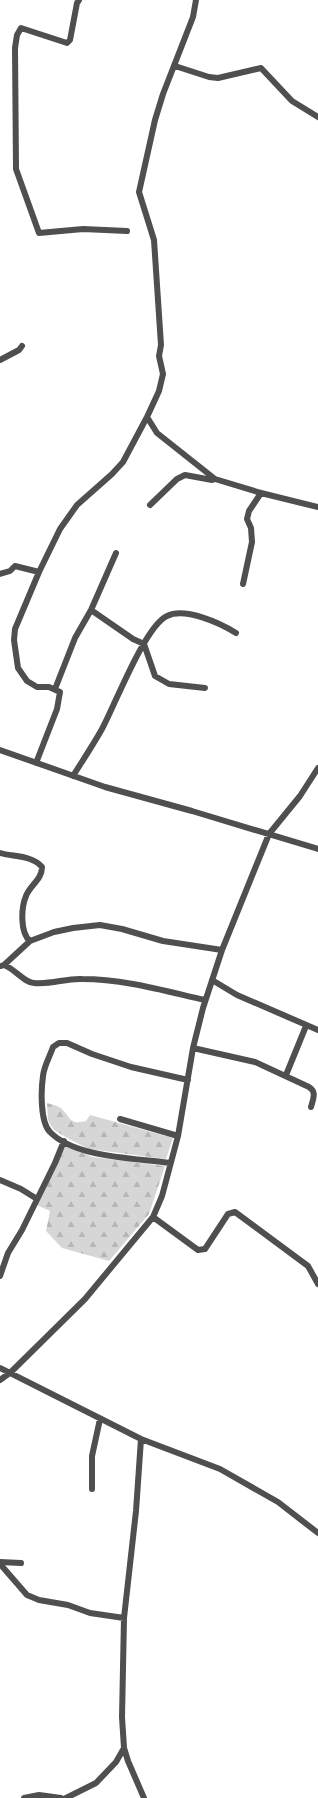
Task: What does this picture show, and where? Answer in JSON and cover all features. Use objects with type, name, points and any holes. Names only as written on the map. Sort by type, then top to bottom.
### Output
[{"type":"street","points":[[79,0],[70,40],[67,43],[21,28],[17,36],[15,48],[16,169],[39,233],[83,229],[127,231]]},
{"type":"street","points":[[36,763],[58,704],[60,692],[55,689],[37,687],[27,681],[18,668],[15,654],[15,629],[39,572],[60,529],[77,505],[112,474],[123,462],[159,391],[163,374],[159,356],[161,345],[154,240],[139,192],[155,120],[193,17],[196,0]]},
{"type":"street","points":[[174,66],[209,77],[218,78],[261,68],[292,101],[318,118]]},
{"type":"street","points":[[0,360],[19,350],[22,346]]},
{"type":"street","points":[[147,416],[157,434],[215,479]]},
{"type":"street","points":[[150,505],[177,479],[185,475],[215,479],[261,493],[318,507]]},
{"type":"street","points":[[243,584],[252,542],[251,528],[247,519],[249,511],[261,493]]},
{"type":"street","points":[[55,689],[75,638],[91,610],[116,554]]},
{"type":"street","points":[[0,574],[10,572],[15,566],[39,572]]},
{"type":"street","points":[[91,610],[133,639],[144,644],[155,676],[169,684],[205,688]]},
{"type":"street","points":[[73,776],[102,730],[144,644],[154,627],[167,616],[182,613],[201,617],[236,633]]},
{"type":"street","points":[[0,750],[105,787],[318,849]]},
{"type":"street","points":[[0,1380],[11,1372],[85,1299],[153,1217],[162,1196],[178,1136],[193,1048],[205,1000],[222,950],[270,834],[300,796],[318,768]]},
{"type":"street","points":[[0,853],[15,855],[38,863],[42,867],[40,877],[25,897],[23,924],[26,938],[30,941]]},
{"type":"street","points":[[2,966],[30,941],[54,932],[100,925],[122,929],[163,941],[222,950]]},
{"type":"street","points":[[2,966],[12,968],[25,980],[33,984],[82,978],[141,985],[205,1000]]},
{"type":"street","points":[[212,980],[237,995],[318,1030]]},
{"type":"street","points":[[286,1075],[306,1026]]},
{"type":"street","points":[[170,1163],[87,1152],[64,1142],[50,1132],[44,1121],[43,1075],[53,1047],[59,1043],[67,1043],[92,1054],[131,1067],[188,1080]]},
{"type":"street","points":[[193,1048],[255,1062],[286,1075],[313,1089],[315,1094],[311,1107]]},
{"type":"street","points":[[120,1119],[178,1136]]},
{"type":"street","points":[[0,1276],[8,1253],[22,1230],[64,1142]]},
{"type":"street","points":[[0,1180],[21,1189],[37,1199]]},
{"type":"street","points":[[153,1217],[198,1250],[202,1250],[205,1249],[228,1214],[235,1212],[308,1266],[318,1284]]},
{"type":"street","points":[[0,1368],[11,1372],[141,1439],[220,1469],[278,1502],[318,1533]]},
{"type":"street","points":[[92,1489],[92,1456],[100,1419]]},
{"type":"street","points":[[141,1439],[136,1511],[124,1618],[122,1717],[124,1748],[144,1798]]},
{"type":"street","points":[[0,1563],[27,1595],[39,1600],[68,1605],[90,1613],[124,1618]]},
{"type":"street","points":[[0,1563],[21,1563]]},
{"type":"street","points":[[66,1798],[96,1783],[116,1762],[124,1748]]},
{"type":"street","points":[[24,1798],[39,1795],[61,1798]]},
{"type":"green space","points":[[47,1103],[61,1108],[71,1120],[76,1122],[86,1121],[90,1115],[173,1138],[166,1159],[89,1149],[54,1130],[48,1120]]},
{"type":"green space","points":[[66,1145],[92,1157],[165,1166],[149,1214],[109,1261],[62,1248],[46,1231],[50,1211],[37,1205]]}]
